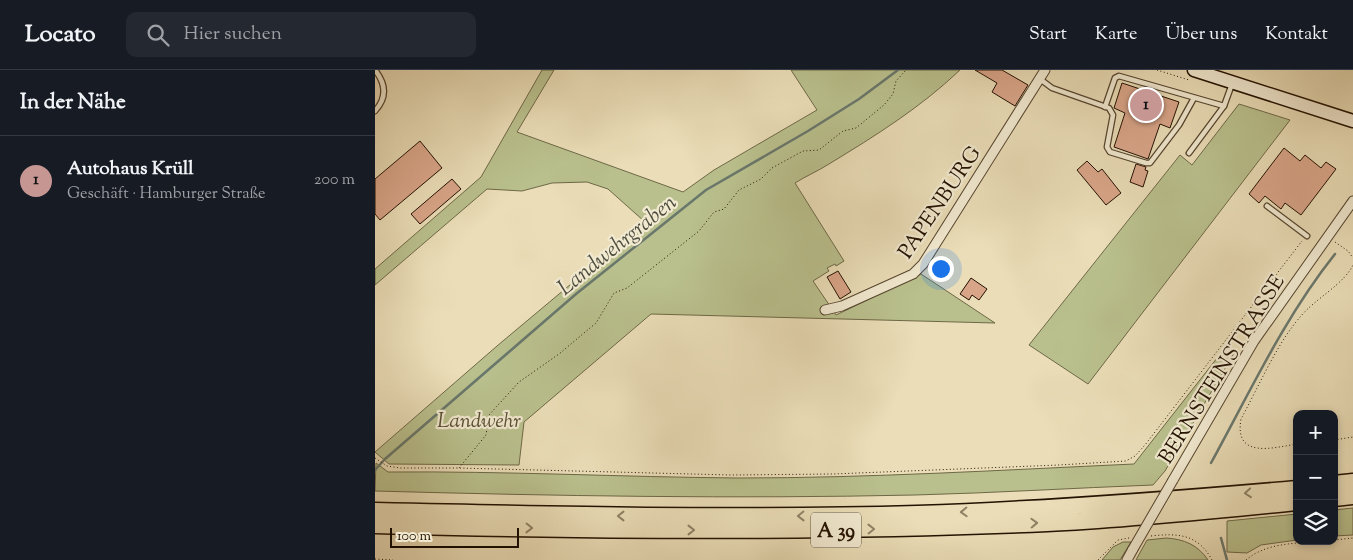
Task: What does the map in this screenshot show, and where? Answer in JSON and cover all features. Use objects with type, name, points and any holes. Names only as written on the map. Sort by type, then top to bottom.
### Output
[{"type":"highway","points":[[1338,484],[1353,482]]},
{"type":"highway","name":"A 39","points":[[375,511],[605,516],[917,514],[1099,505],[1293,488]]},
{"type":"highway","points":[[1338,498],[1353,496]]},
{"type":"highway","name":"A 39","points":[[375,525],[605,530],[751,531],[877,529],[1108,519],[1293,502]]},
{"type":"main road","points":[[1194,70],[1214,73],[1233,83],[1353,121]]},
{"type":"street","name":"PAPENBURG","points":[[825,310],[842,306],[913,274],[923,264],[1045,70]]},
{"type":"street","name":"BERNSTEINSTRASSE","points":[[1127,560],[1254,341],[1353,201]]},
{"type":"lane","points":[[375,70],[381,78],[385,92],[375,111]]},
{"type":"lane","points":[[1105,106],[1115,78],[1119,76],[1224,106]]},
{"type":"lane","points":[[1040,79],[1052,88],[1105,106],[1111,110],[1113,115],[1107,147],[1109,152],[1146,164],[1150,163],[1179,125],[1194,98]]},
{"type":"lane","points":[[1189,153],[1224,106],[1233,83]]},
{"type":"lane","points":[[1267,206],[1307,236]]},
{"type":"path","points":[[458,468],[487,434],[489,415],[519,382],[559,354],[596,323],[614,293],[627,288],[699,231],[714,212],[724,209],[739,190],[761,179],[772,168],[803,151],[819,150],[843,131],[856,128],[884,105],[893,94],[896,81],[906,70]]},
{"type":"path","points":[[376,458],[387,466],[400,468],[731,475],[833,474],[1127,461],[1135,456],[1145,445],[1307,236]]},
{"type":"path","points":[[1327,237],[1348,251],[1353,258]]},
{"type":"path","points":[[1293,445],[1263,449],[1247,445],[1241,439],[1239,429],[1241,419],[1291,327],[1311,305],[1344,278],[1353,265]]},
{"type":"path","points":[[1338,439],[1353,437]]},
{"type":"path","points":[[1151,536],[1168,534],[1185,536],[1200,544],[1212,560]]},
{"type":"path","points":[[1097,560],[1118,540],[1135,538]]},
{"type":"path","points":[[1338,540],[1353,538]]},
{"type":"path","points":[[1246,560],[1264,549],[1293,544]]},
{"type":"path","points":[[375,559],[393,560]]},
{"type":"green space","name":"Landwehr","points":[[542,70],[554,70],[517,132],[683,192],[714,170],[817,110],[791,70],[960,70],[897,121],[825,167],[795,183],[844,261],[836,266],[835,264],[827,268],[829,271],[813,281],[836,315],[921,274],[995,323],[651,314],[524,422],[519,465],[389,464],[375,452],[497,346],[645,222],[608,189],[587,182],[552,183],[522,191],[487,189],[375,285],[375,269],[481,177]]},
{"type":"green space","points":[[1239,104],[1290,120],[1088,384],[1029,345],[1180,155],[1192,165]]},
{"type":"green space","points":[[1221,353],[1234,353],[1165,471],[1153,485],[945,494],[780,497],[577,496],[375,491],[376,463],[388,472],[476,472],[738,478],[887,475],[1134,464]]},
{"type":"green space","points":[[1353,508],[1353,535],[1338,536],[1338,510]]},
{"type":"green space","points":[[1293,514],[1293,541],[1261,545],[1247,553],[1227,552],[1227,521]]},
{"type":"green space","points":[[1166,538],[1190,544],[1200,550],[1208,560],[1136,560],[1147,540]]},
{"type":"green space","points":[[1123,542],[1131,542],[1120,560],[1102,560],[1113,547]]},
{"type":"building","points":[[975,70],[1002,70],[1028,85],[1015,106],[992,92],[997,83]]},
{"type":"building","points":[[1122,83],[1179,102],[1170,128],[1160,124],[1148,159],[1114,147],[1125,113],[1114,108]]},
{"type":"building","points":[[420,141],[442,168],[380,220],[375,214],[375,179]]},
{"type":"building","points":[[1284,148],[1300,161],[1305,155],[1321,168],[1326,162],[1336,169],[1301,215],[1285,203],[1281,209],[1265,196],[1259,203],[1249,194]]},
{"type":"building","points":[[1087,161],[1098,172],[1102,169],[1121,193],[1106,205],[1077,170]]},
{"type":"building","points":[[1136,164],[1146,167],[1145,170],[1148,171],[1143,187],[1130,182]]},
{"type":"building","points":[[452,179],[461,189],[420,224],[411,214]]},
{"type":"building","points":[[838,271],[851,292],[840,299],[827,277]]},
{"type":"building","points":[[971,278],[987,289],[979,300],[972,295],[969,300],[960,294]]},
{"type":"waterway","name":"Landwehrgraben","points":[[375,470],[385,459],[576,294],[706,190],[808,131],[859,99],[898,70]]},
{"type":"waterway","points":[[1211,463],[1284,330],[1317,278],[1335,254]]},
{"type":"waterway","points":[[1221,538],[1227,560]]},
{"type":"place","name":"Autohaus Krüll","points":[[1146,105]]}]
